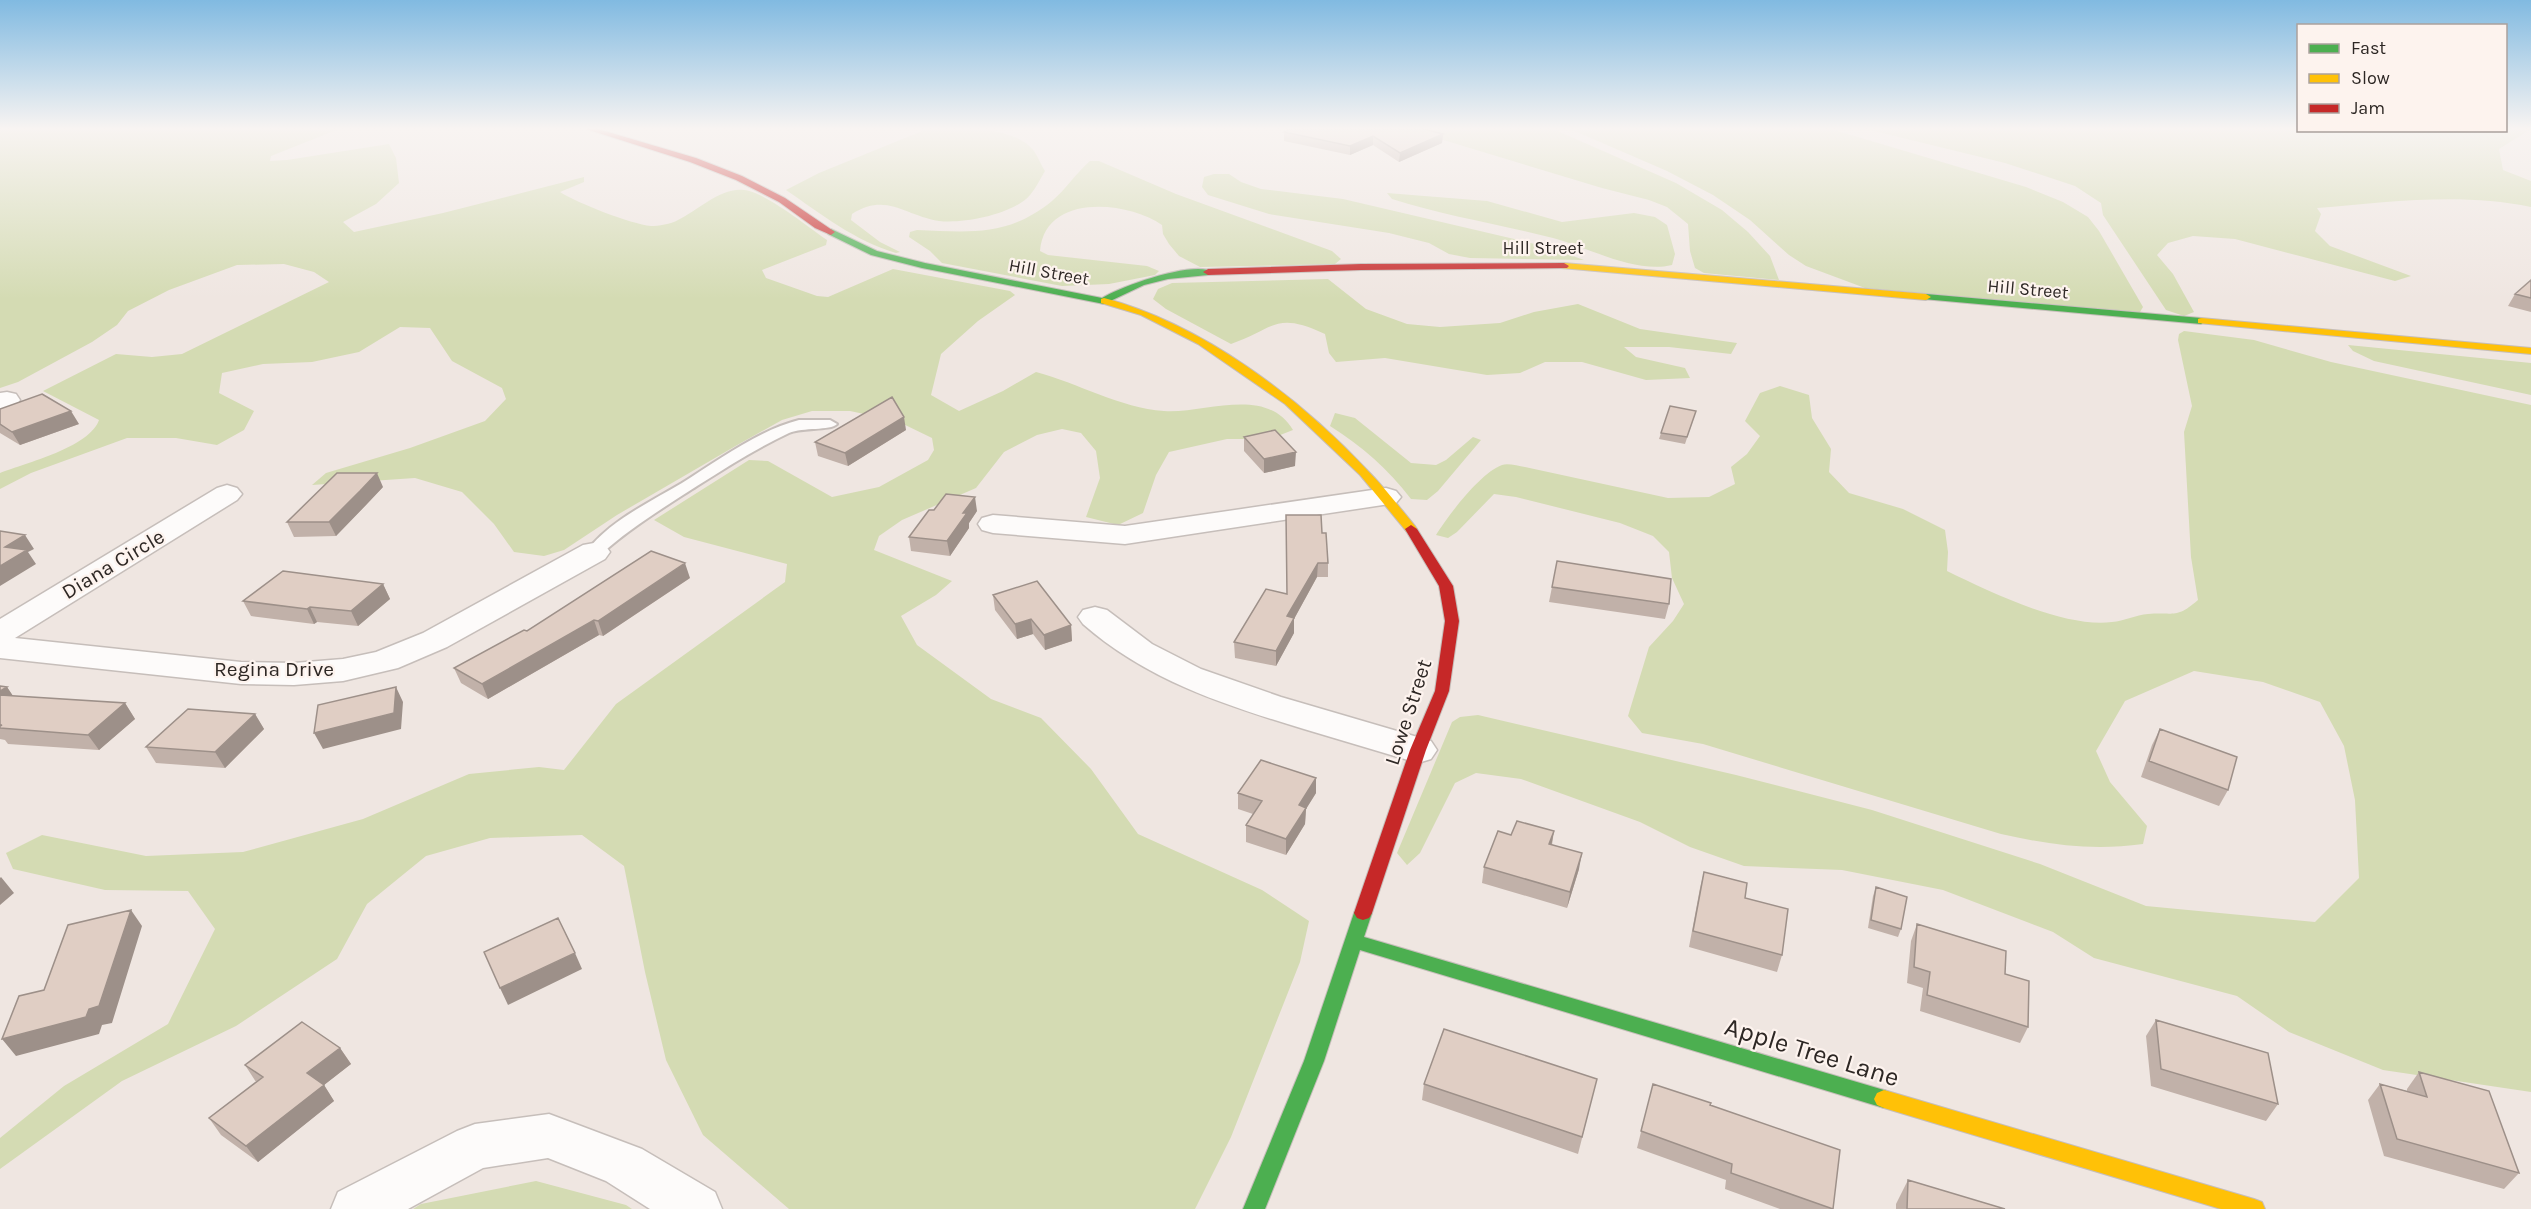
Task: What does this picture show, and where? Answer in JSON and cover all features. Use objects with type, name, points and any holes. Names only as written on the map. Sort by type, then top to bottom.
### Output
[{"type":"street","name":"Hill Street","points":[[754,185],[782,200],[818,226],[874,253],[925,266],[1104,301],[1119,290],[1143,282],[1192,273],[1367,267],[1581,266],[2531,351]]},
{"type":"street","name":"Lowe Street","points":[[1104,301],[1144,313],[1202,342],[1289,402],[1345,454],[1408,524],[1446,586],[1452,621],[1442,691],[1418,750],[1356,942],[1314,1061],[1254,1209]]},
{"type":"street","name":"Diana Circle","points":[[0,633],[227,494]]},
{"type":"street","points":[[993,524],[1125,535],[1386,497]]},
{"type":"street","name":"Regina Drive","points":[[0,647],[241,673],[294,674],[344,670],[386,660],[435,640],[594,552]]},
{"type":"street","points":[[1095,617],[1114,636],[1155,662],[1219,691],[1418,750]]},
{"type":"street","name":"Apple Tree Lane","points":[[1356,942],[2254,1209]]},
{"type":"street","points":[[357,1209],[475,1147],[549,1136],[624,1165],[696,1209]]},
{"type":"lane","points":[[594,552],[623,526],[740,453],[799,424],[830,424]]},
{"type":"green space","points":[[0,185],[396,185],[376,204],[343,222],[354,232],[443,213],[551,185],[576,185],[560,192],[604,212],[651,226],[675,221],[727,192],[744,190],[753,192],[774,203],[827,240],[826,245],[762,270],[766,278],[817,296],[828,297],[893,269],[1010,291],[1015,295],[978,321],[941,354],[931,395],[959,411],[1003,391],[1036,372],[1115,400],[1148,409],[1180,411],[1251,405],[1267,408],[1281,416],[1293,430],[1270,439],[1227,439],[1169,452],[1156,475],[1143,513],[1118,525],[1086,517],[1100,478],[1096,451],[1081,433],[1062,429],[1037,435],[1004,452],[976,488],[902,520],[879,536],[874,550],[952,581],[936,595],[901,616],[917,645],[991,699],[1041,718],[1091,769],[1138,834],[1262,890],[1309,921],[1300,962],[1231,1137],[1195,1209],[789,1209],[703,1135],[666,1060],[645,972],[624,866],[582,835],[490,838],[426,856],[367,904],[337,959],[236,1026],[122,1081],[0,1169],[0,1138],[64,1086],[168,1024],[215,929],[188,891],[105,890],[13,869],[6,853],[42,835],[146,856],[243,852],[363,819],[469,774],[539,767],[564,770],[616,704],[785,582],[787,564],[684,537],[654,520],[749,460],[768,461],[832,497],[879,487],[928,460],[934,450],[932,438],[897,421],[850,411],[812,411],[782,420],[739,444],[617,515],[564,550],[544,556],[514,552],[494,524],[462,492],[415,478],[312,485],[326,473],[410,448],[485,421],[506,399],[502,388],[452,361],[430,328],[400,327],[359,352],[312,362],[263,364],[222,373],[219,393],[254,411],[244,430],[217,445],[176,438],[127,438],[31,473],[0,489],[0,473],[71,446],[93,430],[99,420],[43,391],[116,354],[152,357],[182,354],[329,282],[314,272],[284,264],[237,265],[169,290],[128,311],[117,325],[92,342],[18,382],[0,388]]},
{"type":"green space","points":[[795,185],[1036,185],[1023,202],[1013,208],[975,219],[939,221],[886,205],[864,208],[852,214],[851,220],[880,242],[900,252],[896,253],[852,234],[786,190]]},
{"type":"green space","points":[[1067,185],[1156,185],[1332,251],[1341,259],[1335,264],[1200,267],[1179,256],[1163,234],[1162,225],[1129,211],[1109,207],[1090,207],[1072,211],[1056,219],[1045,232],[1040,251],[1048,255],[1147,266],[1159,271],[1155,275],[1109,284],[1062,286],[942,263],[930,251],[909,237],[910,232],[917,230],[971,231],[1004,227],[1036,213]]},
{"type":"green space","points":[[1251,185],[1261,189],[1343,199],[1548,247],[1584,260],[1470,258],[1449,254],[1429,243],[1389,233],[1269,214],[1208,195],[1202,187]]},
{"type":"green space","points":[[1593,185],[1680,185],[1722,210],[1748,232],[1770,256],[1779,280],[1704,273],[1695,268],[1690,251],[1688,224],[1667,207]]},
{"type":"green space","points":[[1695,185],[2021,185],[2063,202],[2088,217],[2099,231],[2143,307],[2140,312],[1865,288],[1806,266],[1789,255],[1750,220]]},
{"type":"green space","points":[[2073,185],[2531,185],[2531,207],[2505,202],[2451,199],[2317,208],[2321,214],[2315,231],[2330,246],[2411,276],[2395,281],[2235,239],[2193,236],[2168,243],[2157,255],[2173,274],[2194,312],[2184,316],[2166,310],[2103,215],[2101,203]]},
{"type":"green space","points":[[1387,193],[1487,201],[1562,222],[1634,213],[1655,217],[1667,225],[1675,254],[1672,265],[1658,267],[1628,263],[1553,238],[1412,205],[1392,199]]},
{"type":"green space","points":[[1328,279],[1366,309],[1407,324],[1440,327],[1500,323],[1534,312],[1578,304],[1640,329],[1737,343],[1731,354],[1669,347],[1624,347],[1636,357],[1685,368],[1690,378],[1646,380],[1582,362],[1545,362],[1520,373],[1487,375],[1385,358],[1336,362],[1329,353],[1325,334],[1296,324],[1276,324],[1231,344],[1166,309],[1153,299],[1158,289],[1172,283]]},
{"type":"green space","points":[[2184,331],[2254,340],[2331,362],[2531,405],[2531,1092],[2383,1070],[2289,1032],[2237,996],[2094,958],[2053,932],[1943,890],[1842,870],[1744,866],[1690,847],[1640,822],[1521,779],[1476,773],[1455,783],[1420,853],[1407,865],[1397,853],[1452,722],[1460,717],[1478,715],[1736,775],[1872,810],[2040,864],[2146,906],[2315,922],[2359,878],[2355,800],[2344,746],[2320,702],[2263,682],[2194,671],[2125,701],[2096,751],[2110,782],[2147,826],[2143,844],[2089,847],[2019,838],[1703,744],[1642,733],[1628,716],[1649,647],[1673,621],[1684,604],[1672,578],[1669,552],[1653,536],[1620,523],[1516,497],[1494,494],[1457,532],[1448,538],[1436,535],[1475,486],[1493,470],[1504,464],[1668,498],[1709,497],[1735,484],[1731,467],[1747,454],[1760,436],[1745,421],[1760,393],[1780,386],[1809,395],[1812,418],[1831,449],[1829,472],[1849,493],[1903,509],[1945,530],[1948,552],[1947,571],[2028,607],[2072,620],[2112,622],[2144,615],[2180,612],[2198,600],[2191,557],[2184,432],[2192,406],[2178,340],[2179,334]]},
{"type":"green space","points":[[2348,345],[2531,363],[2531,395],[2374,361],[2353,351]]},
{"type":"green space","points":[[1335,413],[1355,418],[1411,463],[1436,465],[1446,460],[1473,437],[1481,440],[1438,491],[1427,500],[1411,499],[1374,459],[1330,426]]},
{"type":"green space","points":[[536,1181],[626,1205],[632,1209],[413,1209],[421,1204]]},
{"type":"building","points":[[2531,280],[2531,298],[2515,294]]},
{"type":"building","points":[[42,394],[71,411],[12,432],[0,424],[0,409]]},
{"type":"building","points":[[892,397],[904,417],[845,453],[815,442]]},
{"type":"building","points":[[1670,406],[1696,411],[1687,437],[1661,433]]},
{"type":"building","points":[[1275,430],[1296,452],[1264,459],[1244,437]]},
{"type":"building","points":[[337,473],[377,473],[329,522],[287,522]]},
{"type":"building","points":[[946,494],[975,497],[963,513],[967,513],[947,541],[909,537],[929,510],[934,510]]},
{"type":"building","points":[[1286,515],[1321,515],[1322,533],[1326,533],[1328,563],[1318,563],[1287,616],[1294,618],[1276,651],[1234,642],[1266,589],[1287,594]]},
{"type":"building","points":[[0,531],[25,535],[5,547],[27,550],[0,566]]},
{"type":"building","points":[[651,551],[685,563],[598,621],[594,620],[482,684],[454,668],[524,630],[527,631]]},
{"type":"building","points":[[1557,561],[1671,579],[1669,604],[1552,587]]},
{"type":"building","points":[[283,571],[383,584],[351,611],[310,607],[307,609],[243,601]]},
{"type":"building","points":[[1037,581],[1071,625],[1044,635],[1031,619],[1015,624],[993,595]]},
{"type":"building","points":[[396,687],[394,713],[314,733],[318,705]]},
{"type":"building","points":[[0,695],[125,703],[88,735],[0,728],[2,725],[0,725]]},
{"type":"building","points":[[188,709],[255,714],[215,752],[146,747]]},
{"type":"building","points":[[2160,729],[2237,757],[2228,790],[2149,761]]},
{"type":"building","points":[[1261,760],[1316,778],[1299,805],[1306,808],[1286,839],[1246,825],[1262,801],[1238,793]]},
{"type":"building","points":[[1517,821],[1554,831],[1549,844],[1582,853],[1570,892],[1484,867],[1498,831],[1511,835]]},
{"type":"building","points":[[1704,872],[1747,883],[1745,898],[1788,909],[1782,955],[1693,931]]},
{"type":"building","points":[[1876,887],[1907,897],[1901,929],[1871,920]]},
{"type":"building","points":[[131,910],[99,1006],[89,1009],[86,1017],[2,1039],[19,996],[44,990],[68,925]]},
{"type":"building","points":[[558,918],[575,953],[500,988],[484,952]]},
{"type":"building","points":[[1917,924],[2006,951],[2005,974],[2029,981],[2028,1027],[1927,995],[1930,972],[1914,967]]},
{"type":"building","points":[[2156,1020],[2268,1053],[2278,1104],[2161,1069]]},
{"type":"building","points":[[302,1022],[340,1048],[307,1073],[324,1085],[246,1146],[209,1118],[263,1077],[245,1065]]},
{"type":"building","points":[[1444,1029],[1597,1079],[1582,1137],[1424,1084]]},
{"type":"building","points":[[2419,1072],[2489,1091],[2519,1173],[2397,1139],[2380,1084],[2427,1097]]},
{"type":"building","points":[[1653,1084],[1840,1150],[1833,1209],[1731,1173],[1732,1164],[1641,1131]]},
{"type":"building","points":[[1908,1180],[2005,1209],[1907,1209]]},
{"type":"traffic: fast","points":[[831,232],[874,253],[925,266],[1104,301],[1127,288],[1154,279],[1208,272]]},
{"type":"traffic: fast","points":[[1926,297],[2201,321]]},
{"type":"traffic: fast","points":[[1254,1209],[1314,1061],[1363,913]]},
{"type":"traffic: fast","points":[[1356,942],[1884,1099]]},
{"type":"traffic: slow","points":[[1564,266],[1926,297]]},
{"type":"traffic: slow","points":[[1104,301],[1144,313],[1202,342],[1289,402],[1364,473],[1411,529]]},
{"type":"traffic: slow","points":[[2201,321],[2531,351]]},
{"type":"traffic: slow","points":[[1884,1099],[2254,1209]]},
{"type":"traffic: jam","points":[[754,185],[782,200],[818,226],[831,232]]},
{"type":"traffic: jam","points":[[1208,272],[1361,267],[1564,266]]},
{"type":"traffic: jam","points":[[1363,913],[1418,750],[1442,691],[1452,621],[1446,586],[1411,529]]}]
